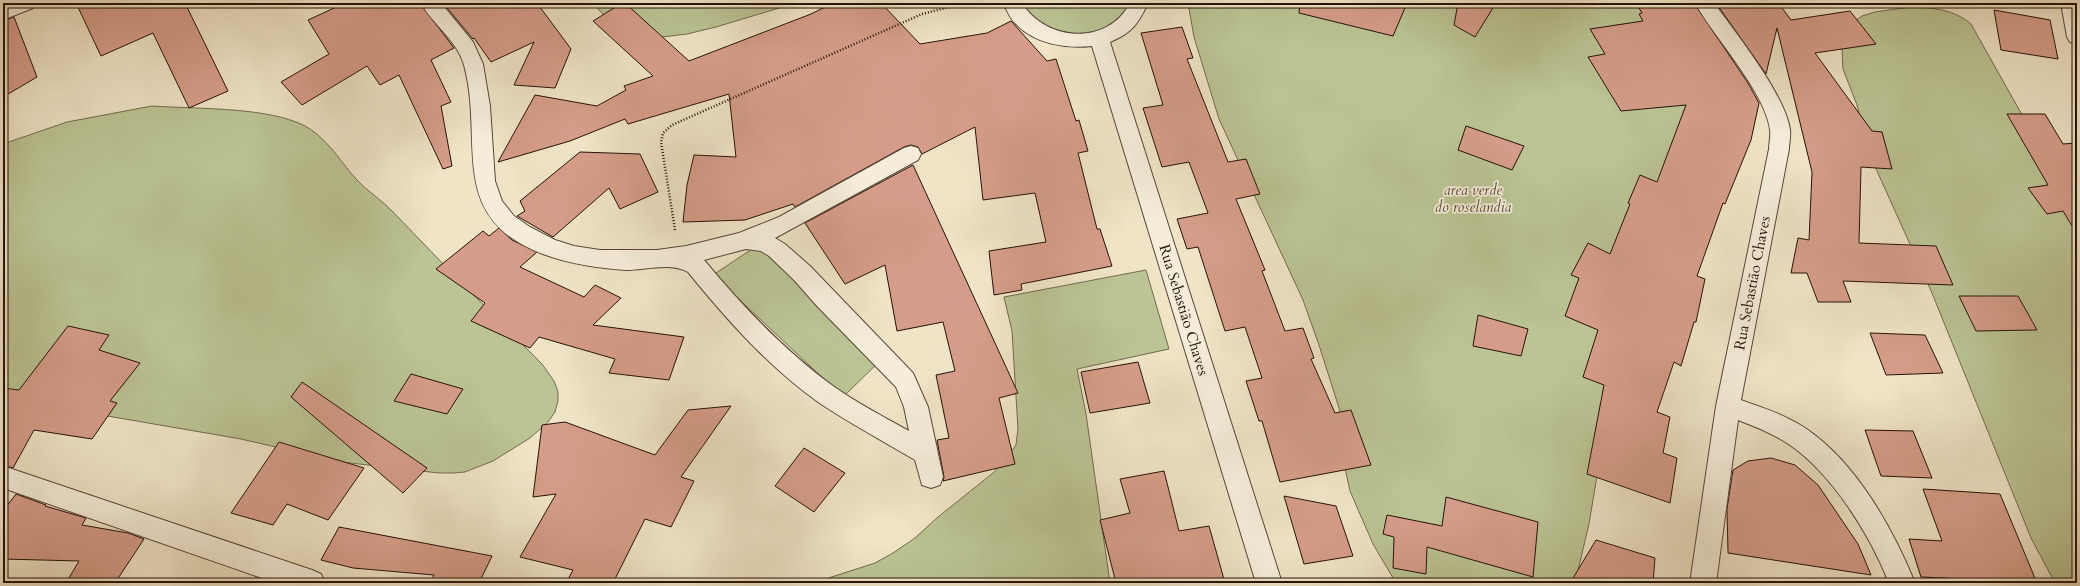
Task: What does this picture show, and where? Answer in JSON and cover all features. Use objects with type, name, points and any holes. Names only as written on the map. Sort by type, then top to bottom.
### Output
[{"type":"street","points":[[3,13],[26,3]]},
{"type":"street","points":[[430,3],[470,55],[478,91],[485,180],[489,199],[501,217],[517,231],[538,243],[578,257],[603,260],[685,260],[696,266],[746,325],[765,343],[826,393],[926,453]]},
{"type":"street","points":[[1012,3],[1023,20],[1044,34],[1071,40],[1099,38],[1124,26],[1135,14],[1139,3]]},
{"type":"street","name":"Rua Sebastião Chaves","points":[[1703,583],[1728,406],[1779,148],[1780,130],[1775,113],[1763,91],[1704,3]]},
{"type":"street","points":[[2070,3],[2077,37]]},
{"type":"street","name":"Rua Sebastião Chaves","points":[[1099,38],[1269,583]]},
{"type":"street","points":[[664,259],[746,240],[781,226],[911,154]]},
{"type":"street","points":[[746,240],[765,243],[777,250],[802,272],[825,299],[898,371],[905,380],[912,396],[931,477]]},
{"type":"street","points":[[1728,406],[1800,438],[1822,458],[1880,535],[1896,564],[1902,583]]},
{"type":"street","points":[[3,478],[312,583]]},
{"type":"path","points":[[676,236],[661,142],[663,133],[672,125],[922,14],[948,7],[985,3]]},
{"type":"green space","points":[[593,3],[796,3],[716,27],[687,34],[662,37],[613,26]]},
{"type":"green space","points":[[1018,3],[1133,3],[1121,22],[1092,35],[1048,32]]},
{"type":"green space","name":"area verde do roselandia","points":[[1188,3],[1644,3],[1689,94],[1601,452],[1589,524],[1575,583],[1396,583],[1373,544],[1350,491],[1345,468],[1340,411],[1319,345],[1303,300],[1219,119],[1194,37]]},
{"type":"green space","points":[[1911,7],[1943,10],[1957,15],[1971,24],[2039,145],[2077,205],[2077,583],[2055,583],[2031,538],[1932,293],[1868,151],[1857,105],[1843,69],[1842,49],[1852,23],[1862,16],[1875,12]]},
{"type":"green space","points":[[152,106],[245,111],[280,117],[296,122],[315,132],[330,147],[357,180],[389,208],[542,364],[554,381],[558,392],[558,401],[555,412],[548,422],[530,438],[493,461],[465,472],[439,473],[341,462],[241,439],[3,398],[3,144],[67,122]]},
{"type":"green space","points":[[761,243],[882,359],[843,397],[713,275]]},
{"type":"green space","points":[[1146,270],[1169,349],[1077,369],[1086,414],[1110,583],[813,583],[875,563],[893,553],[915,538],[938,517],[993,473],[1016,445],[1018,429],[1012,331],[1004,297]]},
{"type":"building","points":[[76,3],[185,3],[228,91],[189,108],[153,33],[101,56]]},
{"type":"building","points":[[345,3],[420,3],[454,48],[431,60],[451,102],[441,106],[452,166],[443,169],[399,75],[380,85],[367,66],[302,105],[281,82],[329,54],[308,20]]},
{"type":"building","points":[[443,3],[537,3],[571,49],[555,88],[514,85],[534,42],[491,62],[474,38],[473,39]]},
{"type":"building","points":[[622,3],[625,3],[689,61],[811,14],[833,3],[881,3],[920,44],[987,33],[1011,21],[1047,61],[1056,59],[1076,121],[1079,120],[1088,151],[1078,153],[1097,229],[1100,229],[1112,266],[1021,284],[1022,290],[994,295],[989,251],[1046,242],[1035,193],[983,200],[975,127],[922,154],[918,147],[911,145],[904,147],[795,207],[793,204],[745,220],[683,222],[687,185],[694,155],[736,157],[729,94],[628,124],[625,119],[570,141],[498,162],[535,95],[597,106],[626,90],[624,86],[653,76],[593,21]]},
{"type":"building","points":[[1300,3],[1407,3],[1393,36],[1299,13]]},
{"type":"building","points":[[1458,3],[1496,3],[1475,37],[1454,25]]},
{"type":"building","points":[[1636,3],[1694,3],[1748,83],[1759,103],[1751,140],[1725,204],[1723,203],[1697,276],[1705,279],[1696,322],[1694,322],[1681,366],[1674,362],[1657,412],[1670,417],[1663,453],[1677,458],[1670,503],[1587,474],[1604,385],[1583,377],[1598,330],[1565,316],[1579,278],[1571,275],[1588,243],[1610,254],[1630,204],[1628,203],[1640,175],[1657,182],[1686,105],[1621,111],[1588,57],[1605,54],[1590,29],[1643,21],[1639,14],[1642,13]]},
{"type":"building","points":[[1716,3],[1783,3],[1782,8],[1791,20],[1850,11],[1876,44],[1815,53],[1872,131],[1882,132],[1892,169],[1861,167],[1859,243],[1936,246],[1953,285],[1843,281],[1851,302],[1818,302],[1807,273],[1791,273],[1798,238],[1809,240],[1812,172],[1777,28],[1766,74]]},
{"type":"building","points":[[1994,10],[2050,20],[2058,59],[2001,50]]},
{"type":"building","points":[[14,17],[37,77],[3,97],[3,21]]},
{"type":"building","points":[[1182,27],[1193,58],[1187,59],[1228,162],[1246,159],[1260,194],[1236,199],[1265,270],[1262,271],[1285,331],[1303,328],[1314,358],[1311,359],[1335,413],[1351,410],[1371,465],[1280,482],[1262,421],[1259,421],[1246,381],[1262,378],[1245,327],[1225,331],[1198,247],[1187,249],[1177,219],[1208,213],[1189,162],[1162,167],[1143,108],[1163,105],[1141,33]]},
{"type":"building","points":[[2007,114],[2045,114],[2063,144],[2077,143],[2077,234],[2063,211],[2047,214],[2028,188],[2048,185]]},
{"type":"building","points":[[1466,126],[1524,146],[1512,170],[1458,150]]},
{"type":"building","points":[[580,152],[640,154],[658,192],[620,209],[609,188],[553,237],[517,216],[525,211],[520,201]]},
{"type":"building","points":[[913,165],[1018,393],[999,398],[1015,464],[943,481],[944,477],[937,440],[949,438],[936,375],[955,371],[943,322],[897,331],[885,265],[845,284],[805,223]]},
{"type":"building","points":[[499,228],[512,240],[537,252],[520,267],[584,297],[595,285],[621,298],[593,325],[684,337],[669,380],[609,373],[615,359],[539,337],[530,348],[471,321],[485,303],[436,269],[483,231],[489,236]]},
{"type":"building","points":[[1959,296],[2018,296],[2037,330],[1976,331]]},
{"type":"building","points":[[1478,315],[1528,329],[1521,356],[1473,346]]},
{"type":"building","points":[[68,326],[109,335],[99,350],[140,363],[110,401],[117,403],[92,439],[34,430],[13,468],[3,465],[3,388],[19,390]]},
{"type":"building","points":[[1870,333],[1925,335],[1943,373],[1886,375]]},
{"type":"building","points":[[1138,362],[1150,403],[1090,413],[1081,372]]},
{"type":"building","points":[[411,374],[463,389],[447,414],[394,401]]},
{"type":"building","points":[[302,382],[427,468],[403,493],[291,397]]},
{"type":"building","points":[[731,406],[681,477],[694,481],[671,527],[645,519],[613,583],[566,583],[573,570],[520,557],[556,494],[533,497],[542,425],[565,422],[655,455],[688,410]]},
{"type":"building","points":[[1865,430],[1913,431],[1932,478],[1881,476]]},
{"type":"building","points":[[279,442],[364,468],[328,520],[287,504],[273,525],[231,513]]},
{"type":"building","points":[[804,448],[845,473],[814,512],[775,486]]},
{"type":"building","points":[[1771,458],[1795,465],[1818,485],[1858,544],[1871,575],[1728,553],[1727,509],[1733,470],[1748,461]]},
{"type":"building","points":[[1164,471],[1179,531],[1209,526],[1225,583],[1116,583],[1100,520],[1130,513],[1120,479]]},
{"type":"building","points":[[1923,489],[2000,494],[2037,583],[1968,583],[1966,579],[1921,577],[1909,539],[1942,541]]},
{"type":"building","points":[[16,494],[46,505],[45,506],[86,518],[82,525],[128,533],[144,539],[115,583],[66,583],[79,561],[3,559],[3,511]]},
{"type":"building","points":[[1284,496],[1336,506],[1353,556],[1304,564]]},
{"type":"building","points":[[1446,497],[1538,522],[1533,577],[1427,547],[1426,574],[1393,568],[1394,537],[1383,534],[1387,515],[1442,526]]},
{"type":"building","points":[[339,527],[492,556],[479,583],[430,583],[434,575],[353,568],[321,560]]},
{"type":"building","points":[[1596,540],[1655,558],[1653,583],[1570,583]]}]
